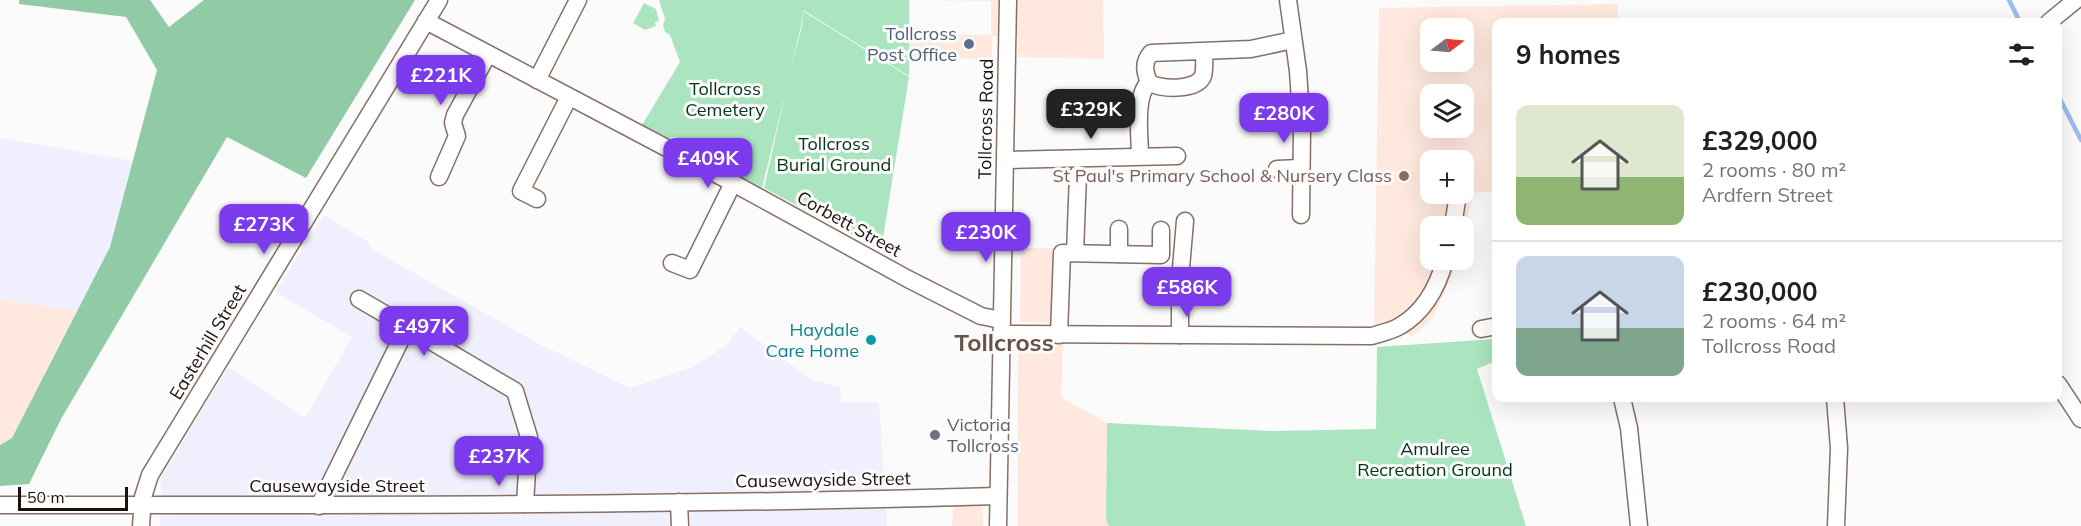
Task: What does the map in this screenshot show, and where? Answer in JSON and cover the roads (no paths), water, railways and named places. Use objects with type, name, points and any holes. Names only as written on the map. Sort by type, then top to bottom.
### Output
[{"type":"street","name":"Easterhill Street","points":[[141,526],[145,488],[155,466],[439,0]]},
{"type":"street","points":[[537,80],[578,0]]},
{"type":"street","name":"Tollcross Road","points":[[998,526],[1008,0]]},
{"type":"street","points":[[1288,0],[1298,71],[1302,130],[1301,215]]},
{"type":"street","points":[[2054,18],[2076,0]]},
{"type":"street","name":"Corbett Street","points":[[426,21],[1001,327],[1059,335],[1372,336],[1399,326],[1421,308],[1439,280],[1442,270]]},
{"type":"street","points":[[1204,52],[1203,76],[1196,84],[1174,87],[1155,86],[1149,82],[1144,66],[1151,53],[1251,49],[1293,40]]},
{"type":"street","points":[[439,177],[457,136],[453,123],[455,115],[488,54]]},
{"type":"street","points":[[1140,156],[1140,98],[1149,82]]},
{"type":"street","points":[[537,199],[521,191],[569,97]]},
{"type":"street","points":[[1006,159],[1177,156]]},
{"type":"street","points":[[1277,169],[1300,168]]},
{"type":"street","points":[[1075,253],[1078,174]]},
{"type":"street","points":[[672,263],[690,270],[733,183]]},
{"type":"street","points":[[1180,335],[1180,280],[1185,221]]},
{"type":"street","points":[[1119,229],[1119,254]]},
{"type":"street","points":[[1059,335],[1062,253],[1161,255],[1161,230]]},
{"type":"street","points":[[359,299],[515,390],[529,437],[525,504]]},
{"type":"street","points":[[319,506],[407,327]]},
{"type":"street","points":[[2062,390],[2081,419]]},
{"type":"street","points":[[1623,402],[1629,428],[1639,526]]},
{"type":"street","points":[[1835,402],[1839,448],[1836,526]]},
{"type":"street","name":"Causewayside Street","points":[[0,505],[319,506],[875,500],[998,496]]},
{"type":"street","points":[[679,502],[680,526]]},
{"type":"waterway","points":[[2009,0],[2018,18]]},
{"type":"waterway","points":[[2062,103],[2081,140]]},
{"type":"place","name":"Tollcross Post Office","points":[[969,44]]},
{"type":"place","name":"St Paul's Primary School & Nursery Class","points":[[1404,176]]},
{"type":"place","name":"Haydale Care Home","points":[[871,340]]},
{"type":"place","name":"Victoria Tollcross","points":[[935,435]]},
{"type":"district","name":"Tollcross","points":[[1004,343]]},
{"type":"park label","name":"Tollcross Cemetery","points":[[725,100]]},
{"type":"park label","name":"Tollcross Burial Ground","points":[[834,154]]},
{"type":"park label","name":"Amulree Recreation Ground","points":[[1435,459]]}]
